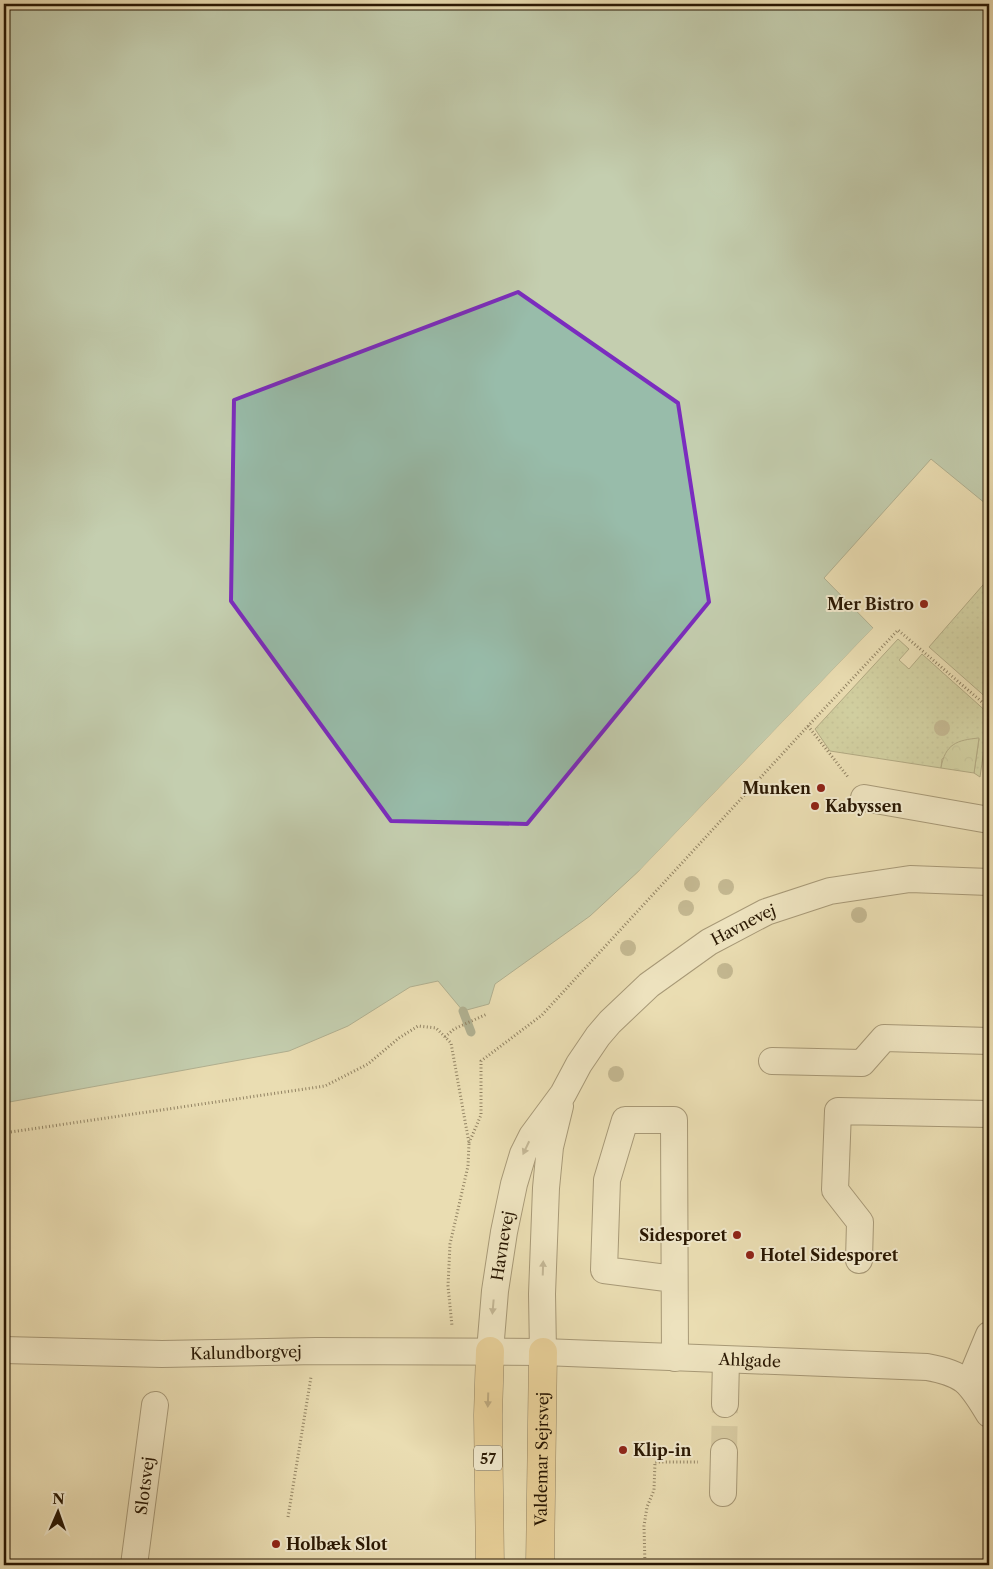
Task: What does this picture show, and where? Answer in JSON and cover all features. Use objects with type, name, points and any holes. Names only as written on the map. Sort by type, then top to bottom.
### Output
[{"type":"main road","name":"57","points":[[490,1351],[488,1415],[490,1565]]},
{"type":"main road","name":"Valdemar Sejrsvej","points":[[540,1565],[543,1352]]},
{"type":"street","points":[[864,798],[989,820]]},
{"type":"street","name":"Havnevej","points":[[490,1351],[496,1279],[514,1184],[523,1154],[532,1136],[563,1094],[579,1064],[598,1036],[649,985],[709,942],[766,912],[830,891],[910,879],[989,882]]},
{"type":"street","points":[[772,1061],[862,1063],[884,1038],[989,1041]]},
{"type":"street","name":"Havnevej","points":[[543,1352],[542,1294],[546,1188],[550,1147],[563,1094]]},
{"type":"street","points":[[859,1260],[860,1222],[836,1190],[838,1111],[989,1114]]},
{"type":"street","points":[[674,1278],[604,1270],[606,1180],[625,1120],[674,1120],[675,1358]]},
{"type":"street","points":[[969,1383],[989,1335]]},
{"type":"street","name":"Kalundborgvej","points":[[4,1350],[162,1354],[316,1351],[490,1351]]},
{"type":"street","name":"Ahlgade","points":[[490,1351],[927,1367],[948,1372],[969,1383]]},
{"type":"street","points":[[725,1404],[726,1360]]},
{"type":"street","points":[[969,1383],[989,1364]]},
{"type":"street","points":[[969,1383],[989,1414]]},
{"type":"street","name":"Slotsvej","points":[[134,1565],[155,1405]]},
{"type":"street","points":[[723,1493],[724,1457]]},
{"type":"path","points":[[469,1143],[481,1116],[481,1061],[542,1015],[898,630],[989,708]]},
{"type":"path","points":[[808,726],[864,798]]},
{"type":"path","points":[[445,1036],[454,1029],[487,1014]]},
{"type":"path","points":[[4,1133],[325,1086],[368,1064],[399,1038],[418,1026],[436,1028],[451,1043],[469,1143],[468,1166],[450,1244],[448,1286],[455,1351]]},
{"type":"path","points":[[288,1517],[316,1351]]},
{"type":"path","points":[[645,1565],[644,1526],[647,1507],[654,1490],[654,1462],[724,1457]]},
{"type":"highlighted area","points":[[518,292],[678,403],[709,602],[527,824],[391,821],[231,601],[234,400]]},
{"type":"green space","points":[[989,578],[989,700],[929,647]]},
{"type":"green space","points":[[898,639],[909,649],[899,660],[909,669],[922,654],[989,714],[980,777],[974,773],[979,739],[942,759],[941,768],[830,751],[815,729]]},
{"type":"green space","points":[[979,738],[974,773],[941,768],[949,748],[964,740]]},
{"type":"shaded area","points":[[4,4],[989,4],[989,499],[986,504],[931,459],[824,578],[873,628],[641,869],[590,916],[495,984],[489,1004],[463,1011],[438,981],[410,987],[348,1026],[289,1051],[4,1103]]},
{"type":"pier","points":[[873,628],[874,630],[629,883],[641,869]]},
{"type":"waterway","points":[[463,1011],[471,1032]]},
{"type":"tunnel","points":[[724,1452],[725,1404]]},
{"type":"place","name":"Mer Bistro","points":[[924,604]]},
{"type":"place","name":"Munken","points":[[821,788]]},
{"type":"place","name":"Kabyssen","points":[[815,806]]},
{"type":"place","name":"Sidesporet","points":[[737,1235]]},
{"type":"place","name":"Hotel Sidesporet","points":[[750,1255]]},
{"type":"place","name":"Klip-in","points":[[623,1450]]},
{"type":"place","name":"Holbæk Slot","points":[[276,1544]]}]
